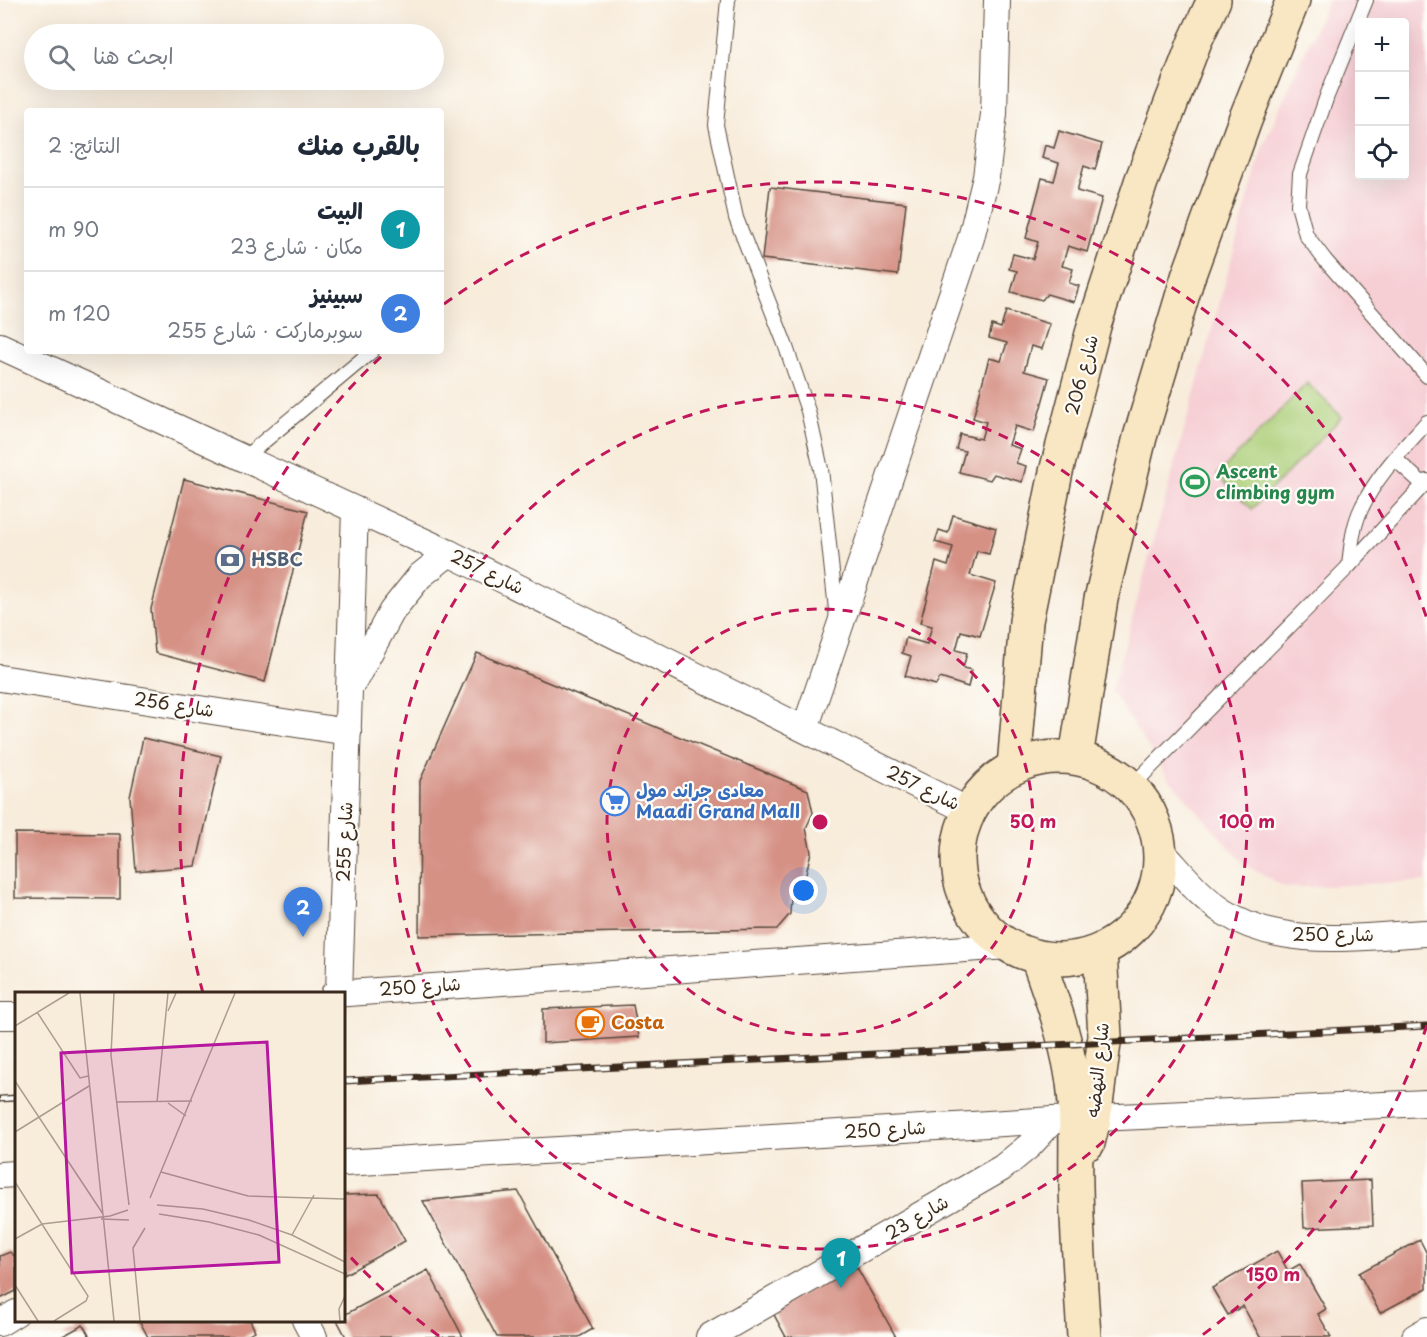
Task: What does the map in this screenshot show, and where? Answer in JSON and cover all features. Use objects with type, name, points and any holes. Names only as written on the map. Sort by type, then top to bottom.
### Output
[{"type":"street","points":[[805,729],[971,238],[986,177],[994,114],[997,0]]},
{"type":"street","name":"شارع 206","points":[[1014,766],[1026,621],[1056,472],[1088,349],[1141,182],[1195,41],[1214,0]]},
{"type":"street","points":[[1076,757],[1101,599],[1140,437],[1188,277],[1245,120],[1293,0]]},
{"type":"street","name":"شارع 257","points":[[0,345],[449,553],[969,811]]},
{"type":"street","name":"شارع 255","points":[[339,992],[355,510]]},
{"type":"street","name":"شارع 255","points":[[350,690],[392,611],[420,576],[449,553]]},
{"type":"street","name":"شارع 256","points":[[0,678],[348,732]]},
{"type":"street","points":[[1044,757],[1076,757],[1097,763],[1116,773],[1132,786],[1152,816],[1161,850],[1158,882],[1146,911],[1127,935],[1100,952],[1080,958],[1058,960],[1022,952],[988,931],[972,910],[962,886],[958,861],[959,844],[969,811],[988,785],[1014,766],[1044,757]]},
{"type":"street","name":"شارع 250","points":[[1161,850],[1204,897],[1250,926],[1283,935],[1320,938],[1427,933]]},
{"type":"street","name":"شارع 250","points":[[345,993],[1022,952]]},
{"type":"street","name":"شارع النهضه","points":[[1022,952],[1052,998],[1064,1037],[1072,1077],[1084,1337]]},
{"type":"street","name":"شارع النهضه","points":[[1074,1120],[1105,1036],[1100,952]]},
{"type":"street","name":"شارع 250","points":[[345,1163],[1074,1120],[1427,1103]]},
{"type":"street","name":"شارع 23","points":[[709,1337],[1002,1168],[1029,1146],[1074,1120]]},
{"type":"street","points":[[0,1175],[15,1174]]},
{"type":"street","points":[[0,1323],[15,1314]]},
{"type":"street","points":[[305,1322],[314,1337]]},
{"type":"street","points":[[1415,1337],[1427,1330]]},
{"type":"lane","points":[[728,0],[716,125],[736,218],[785,344],[808,411],[821,469],[838,632]]},
{"type":"lane","points":[[1366,0],[1327,96],[1300,174],[1298,205],[1306,235],[1325,260],[1427,376]]},
{"type":"lane","points":[[244,458],[368,354]]},
{"type":"lane","points":[[1349,566],[1352,536],[1361,508],[1376,482],[1427,422]]},
{"type":"lane","points":[[1132,786],[1349,566],[1426,483],[1395,459]]},
{"type":"shaded area","points":[[1328,0],[1427,0],[1427,881],[1287,888],[1245,865],[1168,778],[1112,691],[1263,145]]},
{"type":"green space","points":[[1307,383],[1342,417],[1252,509],[1217,475]]},
{"type":"building","points":[[1059,131],[1102,144],[1095,170],[1084,166],[1077,191],[1102,198],[1087,252],[1068,246],[1062,266],[1073,269],[1069,283],[1079,286],[1074,302],[1047,294],[1042,300],[1011,292],[1017,271],[1009,269],[1013,254],[1033,259],[1038,242],[1026,238],[1042,178],[1054,181],[1059,163],[1042,158],[1045,145],[1054,148]]},
{"type":"building","points":[[770,187],[906,203],[898,275],[762,259]]},
{"type":"building","points":[[1006,311],[1050,324],[1042,349],[1031,346],[1024,371],[1049,378],[1034,432],[1015,426],[1009,445],[1021,449],[1016,463],[1026,466],[1022,482],[994,474],[990,480],[959,472],[965,451],[956,449],[960,434],[981,439],[986,422],[973,418],[989,358],[1001,361],[1007,343],[989,338],[992,325],[1001,328]]},
{"type":"building","name":"HSBC","points":[[184,479],[308,511],[265,682],[155,653],[151,609]]},
{"type":"building","points":[[953,515],[996,528],[989,554],[977,551],[970,575],[996,583],[980,636],[961,631],[956,650],[967,653],[963,668],[972,670],[968,687],[940,678],[936,685],[905,676],[911,656],[902,653],[906,638],[927,644],[932,626],[920,623],[936,562],[948,566],[953,547],[935,542],[939,530],[948,533]]},
{"type":"building","name":"معادى جراند مول Maadi Grand Mall","points":[[477,653],[808,790],[813,813],[806,828],[811,852],[805,878],[791,896],[790,914],[777,929],[419,936],[420,781]]},
{"type":"building","points":[[143,738],[221,756],[196,866],[136,871],[130,797]]},
{"type":"building","points":[[15,833],[120,834],[120,899],[15,898]]},
{"type":"building","name":"Costa","points":[[633,1005],[639,1037],[543,1043],[543,1009]]},
{"type":"building","points":[[1371,1180],[1373,1225],[1304,1228],[1302,1183]]},
{"type":"building","points":[[518,1191],[593,1329],[579,1337],[497,1337],[423,1201]]},
{"type":"building","points":[[379,1194],[405,1241],[345,1274],[345,1195]]},
{"type":"building","points":[[1420,1240],[1427,1254],[1427,1288],[1380,1313],[1359,1273]]},
{"type":"building","points":[[1277,1251],[1288,1271],[1300,1264],[1326,1309],[1318,1314],[1331,1337],[1260,1337],[1243,1306],[1228,1315],[1212,1288]]},
{"type":"building","points":[[10,1252],[15,1256],[15,1292],[0,1299],[0,1256]]},
{"type":"building","points":[[855,1264],[896,1337],[786,1337],[772,1311]]},
{"type":"building","points":[[428,1270],[463,1337],[346,1337],[338,1322],[345,1322],[345,1314]]},
{"type":"building","points":[[140,1322],[251,1322],[255,1331],[243,1337],[148,1337]]},
{"type":"building","points":[[83,1325],[90,1337],[61,1337]]},
{"type":"railway","points":[[345,1081],[1427,1026]]},
{"type":"railway","points":[[0,1099],[15,1098]]},
{"type":"place","name":"Ascent climbing gym","points":[[1195,482]]},
{"type":"place","name":"HSBC","points":[[230,560]]},
{"type":"place","name":"معادى جراند مول Maadi Grand Mall","points":[[615,801]]},
{"type":"place","name":"سبينيز","points":[[303,937]]},
{"type":"place","name":"Costa","points":[[590,1023]]},
{"type":"place","name":"البيت","points":[[841,1288]]}]
